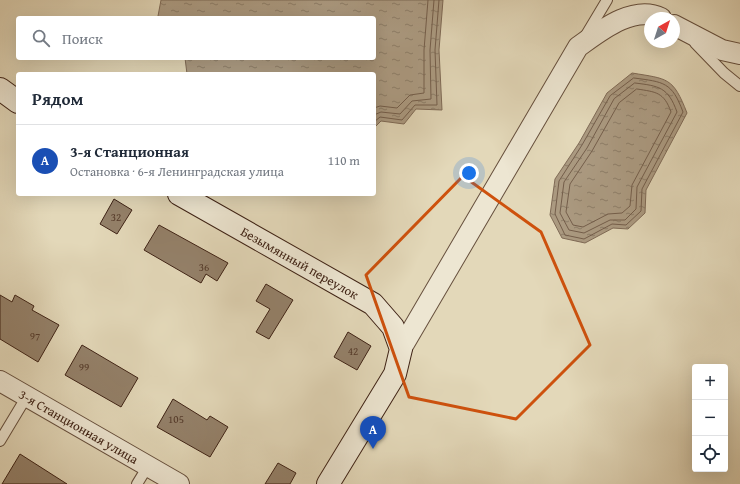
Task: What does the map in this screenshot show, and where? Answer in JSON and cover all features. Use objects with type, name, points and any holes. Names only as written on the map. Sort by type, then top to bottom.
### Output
[{"type":"street","points":[[328,484],[395,374],[401,349],[578,47],[600,31],[632,15],[644,16]]},
{"type":"street","points":[[680,28],[722,50],[740,54]]},
{"type":"street","points":[[0,89],[16,101]]},
{"type":"street","name":"Безымянный переулок","points":[[184,196],[373,304],[393,327],[401,349]]},
{"type":"street","name":"3-я Станционная улица","points":[[0,381],[179,484]]},
{"type":"lane","points":[[578,47],[607,0]]},
{"type":"lane","points":[[680,29],[724,73],[740,86]]},
{"type":"lane","points":[[0,441],[27,396]]},
{"type":"lane","points":[[137,484],[148,466]]},
{"type":"highlighted area","points":[[463,176],[541,232],[590,345],[516,419],[409,397],[366,275]]},
{"type":"water","points":[[161,0],[443,0],[439,50],[442,110],[416,109],[404,124],[381,121],[376,126],[376,72],[187,72],[185,60],[376,60],[376,16],[158,16]]},
{"type":"water","points":[[632,73],[662,79],[668,82],[678,92],[687,113],[646,190],[645,213],[628,229],[613,228],[585,243],[562,238],[550,215],[555,179],[579,143],[607,93]]},
{"type":"building","points":[[114,199],[132,210],[117,234],[100,224]]},
{"type":"building","points":[[159,225],[228,263],[217,281],[206,274],[201,283],[144,250]]},
{"type":"building","points":[[266,284],[293,300],[269,339],[256,332],[270,309],[256,301]]},
{"type":"building","points":[[0,295],[12,302],[15,295],[34,306],[32,310],[59,325],[38,362],[0,339]]},
{"type":"building","points":[[348,332],[371,346],[357,370],[334,357]]},
{"type":"building","points":[[82,345],[138,378],[121,407],[65,375]]},
{"type":"building","points":[[173,399],[207,420],[210,416],[228,427],[210,457],[157,427]]},
{"type":"building","points":[[20,454],[67,484],[2,484]]},
{"type":"building","points":[[278,463],[296,473],[290,484],[265,484]]},
{"type":"place","name":"3-я Станционная","points":[[373,449]]}]
